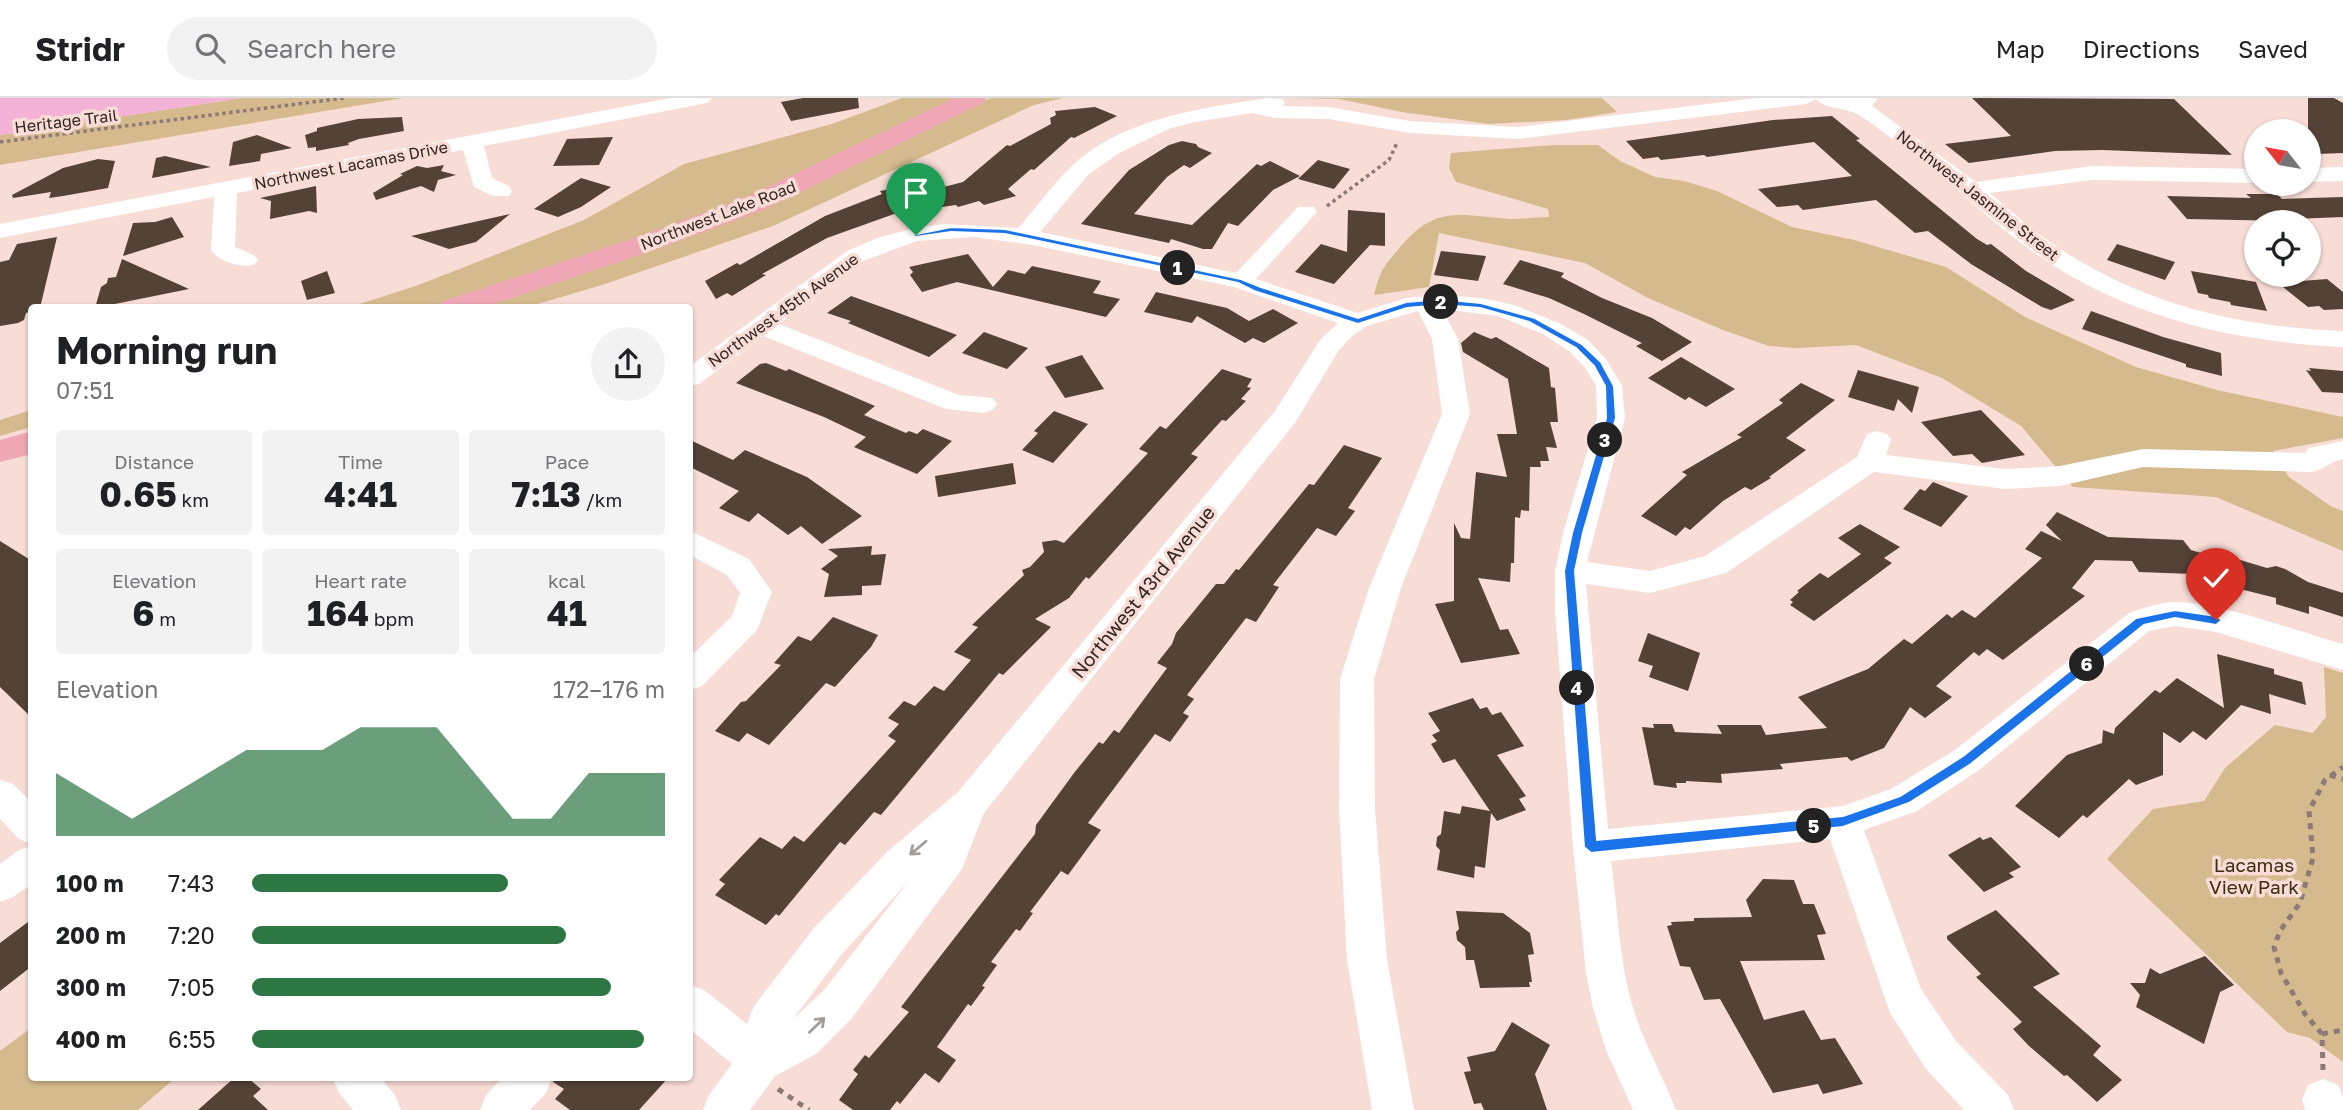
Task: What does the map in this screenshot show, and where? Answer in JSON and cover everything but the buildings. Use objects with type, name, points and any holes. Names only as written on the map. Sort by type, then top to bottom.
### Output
[{"type":"main road","name":"Northwest Lake Road","points":[[464,304],[757,203],[974,98]]},
{"type":"main road","points":[[0,451],[28,443]]},
{"type":"street","name":"Northwest Lacamas Drive","points":[[0,231],[702,98]]},
{"type":"street","points":[[1024,236],[1080,170],[1111,148],[1164,124],[1194,116],[1256,108],[1275,112],[1329,113],[1410,127],[1518,133],[1806,98]]},
{"type":"street","points":[[1825,98],[1840,104],[1863,101]]},
{"type":"street","name":"Northwest Jasmine Street","points":[[1863,101],[2045,250],[2073,268],[2133,297],[2175,313],[2252,333],[2308,339],[2343,339]]},
{"type":"street","points":[[472,142],[482,182],[500,191]]},
{"type":"street","points":[[1972,189],[2092,173],[2244,176]]},
{"type":"street","points":[[2321,175],[2343,174]]},
{"type":"street","points":[[226,188],[223,250],[246,260]]},
{"type":"street","points":[[1241,281],[1306,212]]},
{"type":"street","name":"Northwest 45th Avenue","points":[[693,376],[855,256],[916,235],[951,230],[982,229],[1024,236],[1241,281],[1358,321]]},
{"type":"street","points":[[1392,1110],[1367,960],[1357,809],[1357,679],[1385,588],[1456,414],[1445,339],[1426,303]]},
{"type":"street","points":[[1358,321],[1382,311],[1426,303],[1481,305],[1505,310],[1552,329],[1579,346],[1597,365],[1609,386],[1611,418],[1578,533],[1570,571],[1591,847],[1613,1008],[1627,1050],[1655,1110]]},
{"type":"street","name":"Northwest 43rd Avenue","points":[[724,1110],[838,1004],[949,857],[970,804],[1285,417],[1329,346],[1343,331],[1358,321]]},
{"type":"street","points":[[761,326],[956,404],[983,404]]},
{"type":"street","points":[[1570,571],[1650,582],[1683,576],[1715,565],[1873,451],[2005,479],[2060,476],[2143,458],[2312,463],[2319,455],[2343,450]]},
{"type":"street","points":[[693,544],[738,567],[755,592],[746,622],[693,674]]},
{"type":"street","points":[[1591,847],[1843,822],[1904,800],[1967,760],[2140,621],[2175,614],[2216,620],[2343,657]]},
{"type":"street","points":[[0,795],[28,824]]},
{"type":"street","points":[[1843,822],[1904,999],[1941,1055],[1993,1110]]},
{"type":"street","points":[[0,885],[28,865]]},
{"type":"street","points":[[693,1007],[763,1072]]},
{"type":"street","points":[[356,1081],[380,1110]]},
{"type":"street","points":[[501,1110],[528,1081]]},
{"type":"path","name":"Heritage Trail","points":[[0,142],[344,98]]},
{"type":"path","points":[[1306,212],[1329,206],[1389,160],[1398,141]]},
{"type":"path","points":[[2325,1105],[2322,1034],[2305,1014],[2281,973],[2274,947],[2280,931],[2300,903],[2313,858],[2309,811],[2325,780],[2343,767]]},
{"type":"path","points":[[2330,775],[2343,779]]},
{"type":"path","points":[[2322,1034],[2343,1030]]},
{"type":"path","points":[[763,1072],[809,1110]]},
{"type":"green space","points":[[242,98],[403,98],[0,165],[0,135]]},
{"type":"green space","points":[[902,98],[964,98],[781,190],[452,304],[360,304],[416,286],[584,220],[684,164],[832,124]]},
{"type":"green space","points":[[991,98],[1063,98],[1034,105],[773,226],[602,285],[538,304],[477,304]]},
{"type":"green space","points":[[1290,98],[1602,98],[1617,112],[1567,120],[1489,124],[1402,112],[1339,99]]},
{"type":"green space","points":[[1553,145],[1598,145],[1620,161],[1655,177],[1684,181],[1717,191],[1792,227],[1854,240],[1946,267],[2025,317],[2136,367],[2217,390],[2343,417],[2343,438],[2273,451],[2289,477],[2332,507],[2343,511],[2343,551],[2216,497],[2073,487],[2021,426],[1942,378],[1856,345],[1797,348],[1769,346],[1648,298],[1585,263],[1439,233],[1429,287],[1374,295],[1387,263],[1415,232],[1427,223],[1439,218],[1465,215],[1511,219],[1549,217],[1548,209],[1456,182],[1449,168],[1451,153]]},
{"type":"green space","points":[[28,411],[28,428],[0,436],[0,420]]},
{"type":"green space","name":"Lacamas View Park","points":[[2324,667],[2343,673],[2343,1062],[2310,1038],[2287,1032],[2107,859],[2153,809],[2204,801],[2225,768],[2275,725],[2313,733],[2326,717]]},
{"type":"green space","points":[[28,1030],[28,1081],[172,1081],[138,1110],[0,1110],[0,1051]]},
{"type":"shaded area","points":[[0,98],[242,98],[0,135]]},
{"type":"route","points":[[916,235],[951,230],[982,229],[1005,232],[1241,281],[1358,321],[1406,305],[1441,302],[1481,305],[1532,320],[1579,346],[1597,365],[1609,386],[1611,418],[1578,533],[1570,571],[1591,847],[1794,829],[1843,822],[1904,800],[1967,760],[2140,621],[2175,614],[2216,620]]}]
